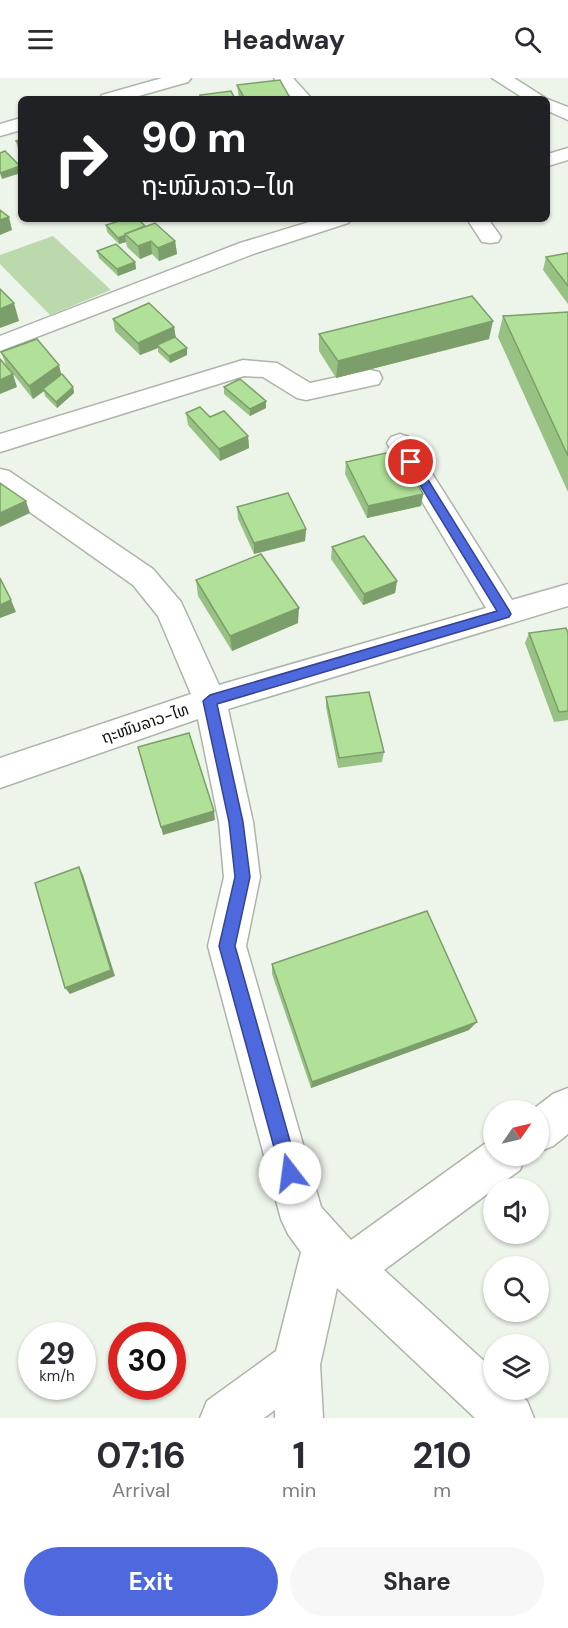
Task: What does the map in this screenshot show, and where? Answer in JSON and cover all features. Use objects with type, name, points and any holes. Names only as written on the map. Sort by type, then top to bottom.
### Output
[{"type":"street","points":[[118,96],[181,78]]},
{"type":"street","points":[[283,78],[300,96]]},
{"type":"street","points":[[501,78],[533,96]]},
{"type":"street","points":[[550,105],[568,114]]},
{"type":"street","points":[[550,159],[568,154]]},
{"type":"street","points":[[0,344],[248,248],[331,222]]},
{"type":"street","points":[[479,222],[490,237]]},
{"type":"street","points":[[0,443],[243,368],[268,369],[306,392],[370,378]]},
{"type":"street","points":[[400,443],[505,614]]},
{"type":"street","points":[[0,478],[143,577],[170,610],[210,701],[236,822],[242,877],[227,946],[303,1219],[337,1257],[510,1418]]},
{"type":"street","name":"ຖະໜົນລາວ-ໄທ","points":[[0,773],[210,701],[568,595]]},
{"type":"street","points":[[549,1123],[568,1109]]},
{"type":"street","points":[[299,1418],[296,1365],[337,1257],[487,1166]]},
{"type":"street","points":[[224,1418],[296,1365]]},
{"type":"green space","points":[[53,236],[111,290],[50,315],[0,264],[0,255]]},
{"type":"building","points":[[280,80],[289,96],[243,96],[237,85]]},
{"type":"building","points":[[231,91],[234,96],[200,96]]},
{"type":"building","points":[[5,151],[18,167],[0,173],[0,153]]},
{"type":"building","points":[[0,210],[9,217],[0,220]]},
{"type":"building","points":[[116,222],[141,222],[145,226],[118,238],[106,225]]},
{"type":"building","points":[[155,223],[175,241],[158,248],[151,241],[138,246],[125,234]]},
{"type":"building","points":[[116,244],[135,262],[117,269],[97,251]]},
{"type":"building","points":[[568,253],[568,286],[546,257]]},
{"type":"building","points":[[0,289],[14,303],[0,309]]},
{"type":"building","points":[[472,296],[493,321],[338,361],[319,334]]},
{"type":"building","points":[[149,303],[174,327],[138,343],[113,319]]},
{"type":"building","points":[[568,312],[568,456],[503,316]]},
{"type":"building","points":[[175,337],[187,348],[169,356],[157,345]]},
{"type":"building","points":[[37,339],[59,365],[29,386],[1,352]]},
{"type":"building","points":[[0,359],[13,374],[0,380]]},
{"type":"building","points":[[62,374],[73,387],[56,402],[43,389]]},
{"type":"building","points":[[240,379],[266,401],[250,409],[224,387]]},
{"type":"building","points":[[200,407],[210,417],[224,411],[248,436],[219,449],[186,413]]},
{"type":"building","points":[[399,450],[423,494],[368,506],[346,462]]},
{"type":"building","points":[[0,483],[26,501],[0,513]]},
{"type":"building","points":[[288,493],[306,529],[254,543],[237,507]]},
{"type":"building","points":[[364,536],[397,581],[364,594],[332,547]]},
{"type":"building","points":[[261,554],[299,608],[230,636],[196,580]]},
{"type":"building","points":[[0,578],[11,600],[0,605]]},
{"type":"building","points":[[566,628],[568,633],[568,711],[559,712],[529,633]]},
{"type":"building","points":[[369,692],[384,752],[339,758],[326,697]]},
{"type":"building","points":[[189,733],[214,811],[161,827],[138,747]]},
{"type":"building","points":[[79,867],[111,970],[65,988],[35,883]]},
{"type":"building","points":[[427,911],[477,1022],[312,1082],[272,964]]},
{"type":"route","points":[[290,1173],[227,946],[242,877],[236,822],[210,701],[505,614],[411,462]]}]
